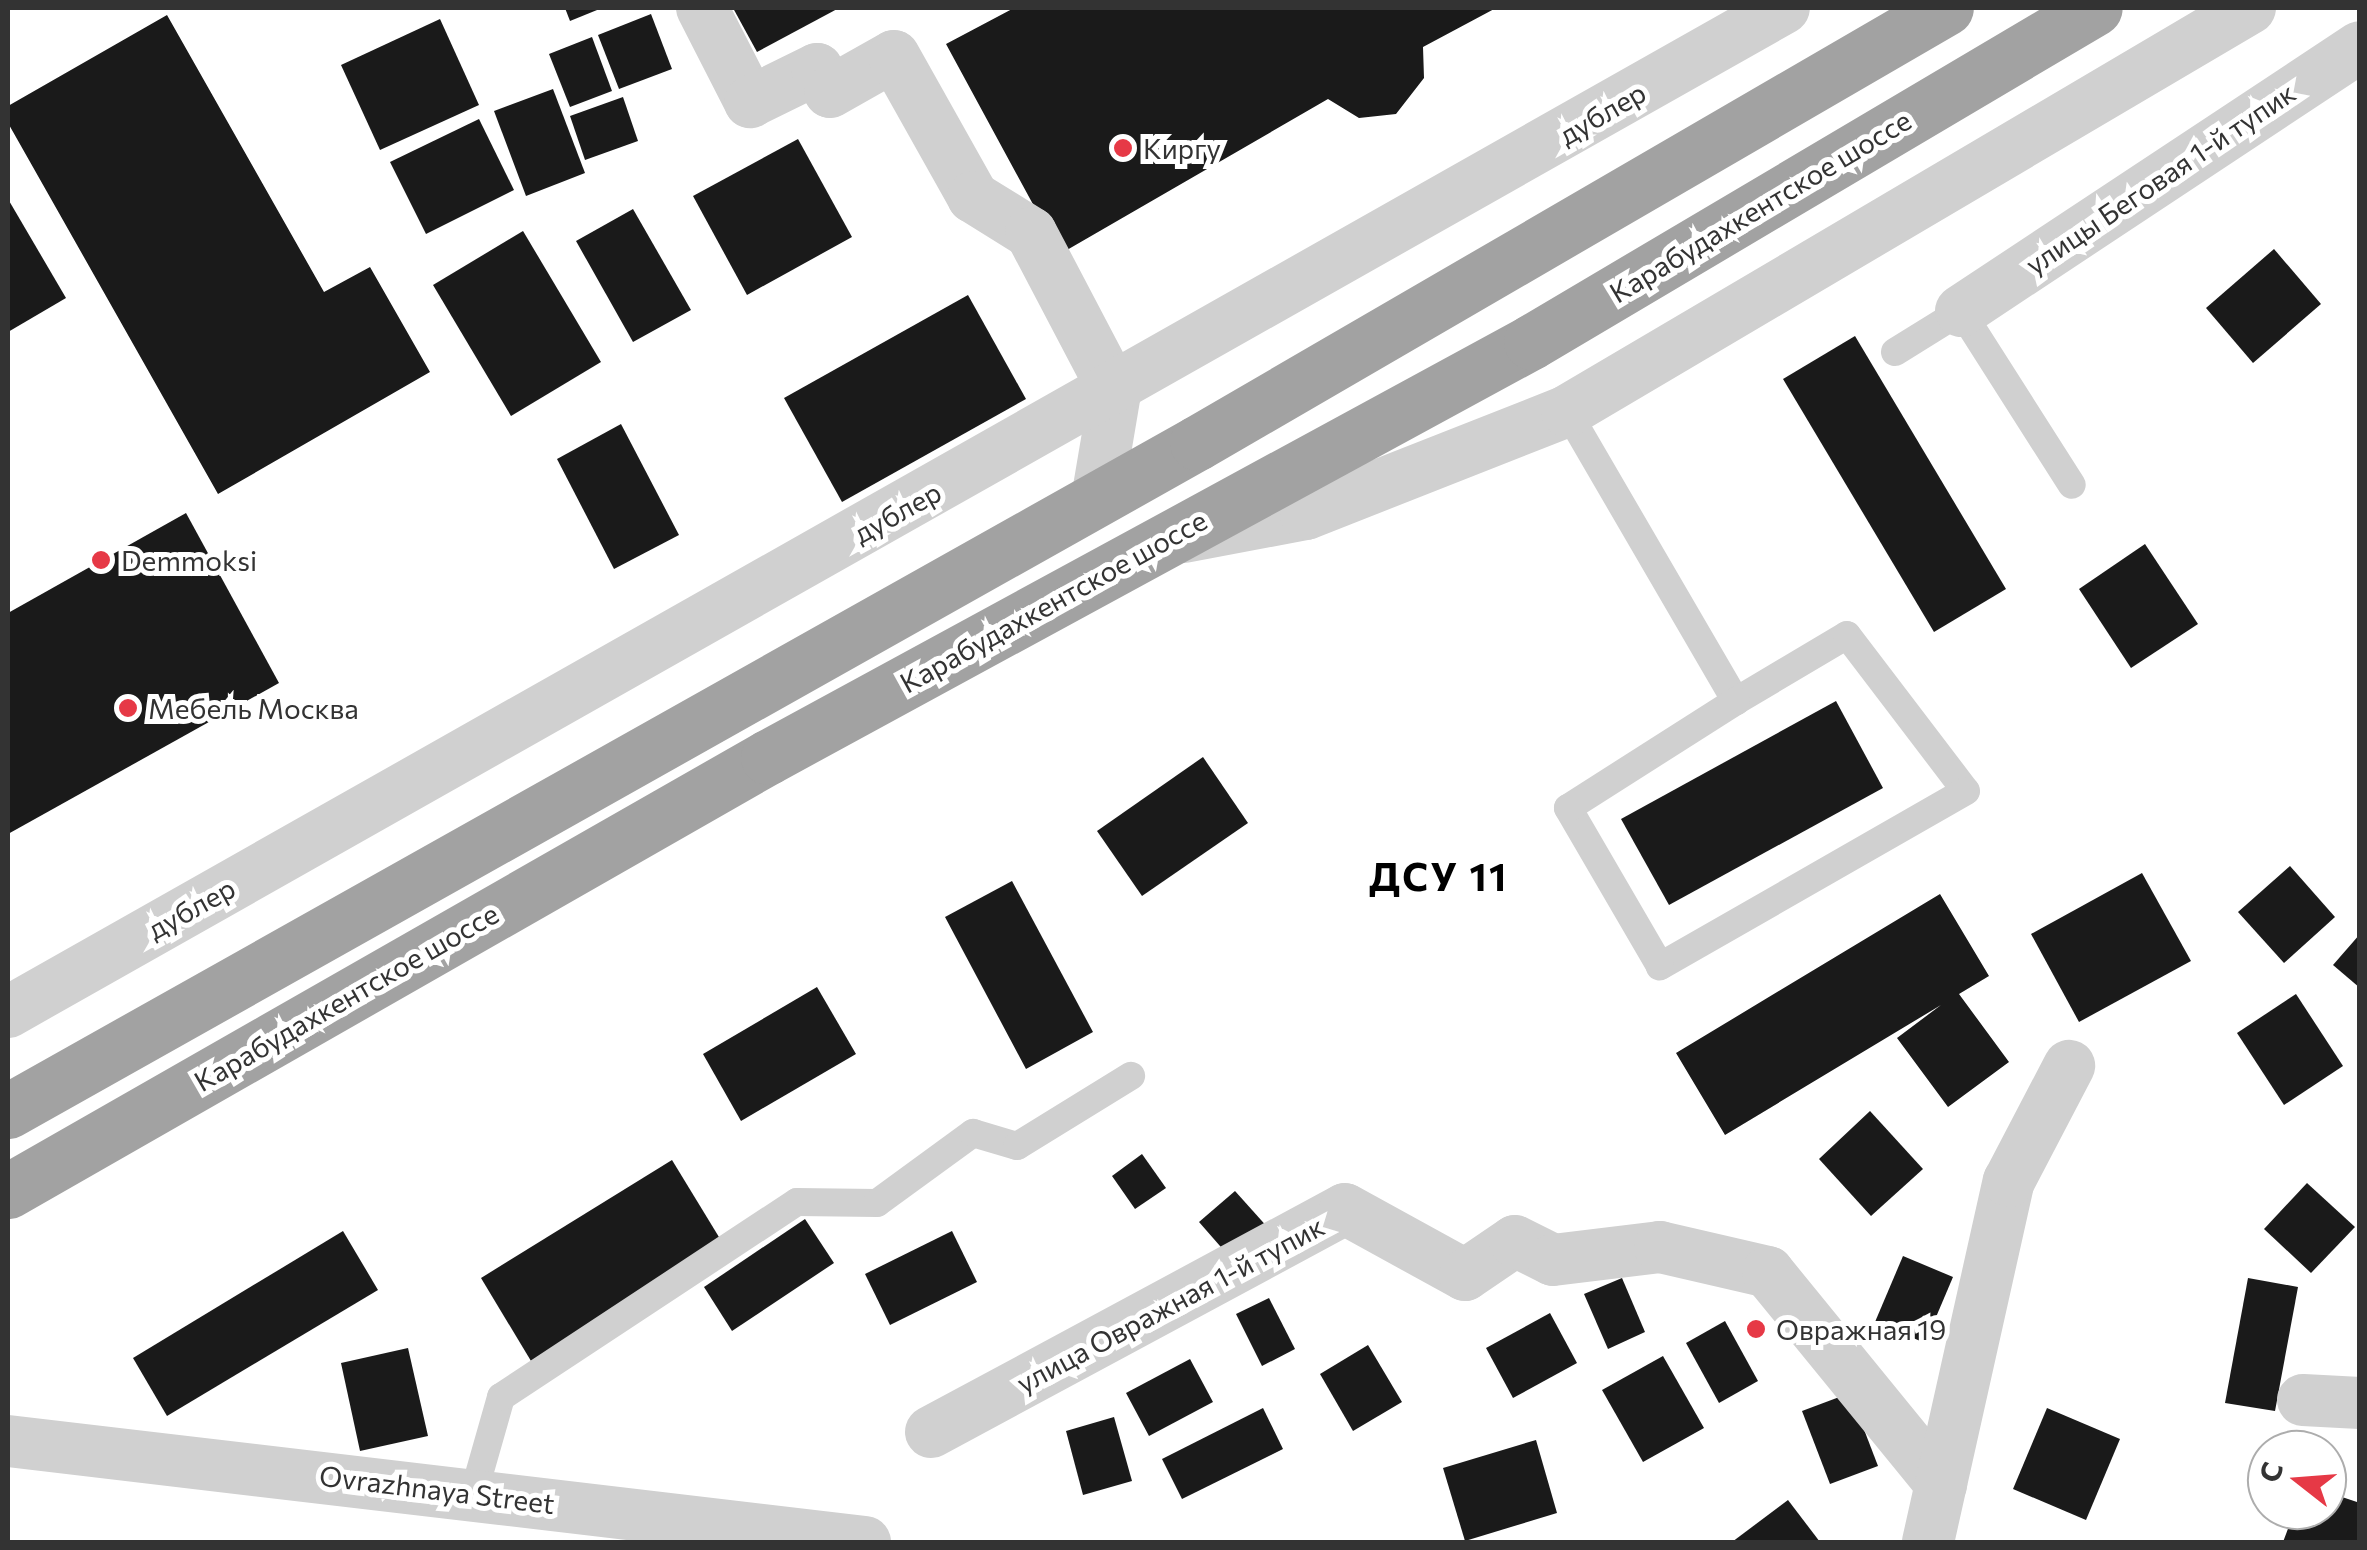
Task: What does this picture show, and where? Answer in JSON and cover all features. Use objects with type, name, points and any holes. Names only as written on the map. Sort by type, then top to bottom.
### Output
[{"type":"highway","points":[[8,1111],[1097,499],[1946,8]]},
{"type":"highway","name":"Карабудахкентское шоссе","points":[[8,1190],[1158,542],[1532,342],[2095,8]]},
{"type":"street","points":[[702,8],[750,102],[818,69],[830,92],[894,56],[973,197],[1031,234],[1116,393],[1097,499]]},
{"type":"street","name":"дублер","points":[[8,1012],[1116,393],[1784,8]]},
{"type":"street","points":[[1158,542],[1306,514],[1567,411],[2250,8]]},
{"type":"street","name":"улицы Беговая 1-й тупик","points":[[1961,311],[2360,47]]},
{"type":"street","points":[[1928,1542],[2009,1181],[2068,1066]]},
{"type":"street","name":"улица Овражная 1-й тупик","points":[[931,1432],[1345,1209],[1465,1276],[1515,1241],[1553,1260],[1660,1247],[1768,1272],[1941,1484]]},
{"type":"street","points":[[2304,1400],[2360,1404]]},
{"type":"street","name":"Ovrazhnaya Street","points":[[8,1441],[474,1492],[865,1542]]},
{"type":"lane","points":[[1895,352],[1961,311],[2072,485]]},
{"type":"lane","points":[[1567,411],[1736,701]]},
{"type":"lane","points":[[1847,635],[1966,792],[1660,966],[1568,808],[1736,701],[1847,635]]},
{"type":"lane","points":[[474,1492],[500,1397],[796,1202],[877,1203],[973,1133],[1017,1146],[1130,1076]]},
{"type":"building","points":[[565,8],[602,8],[570,21]]},
{"type":"building","points":[[733,8],[839,8],[757,52]]},
{"type":"building","name":"Киргу","points":[[1014,8],[1496,8],[1423,47],[1424,78],[1396,114],[1359,118],[1328,99],[1060,254],[946,44]]},
{"type":"building","points":[[651,14],[672,69],[619,89],[598,35]]},
{"type":"building","points":[[167,15],[324,292],[370,267],[430,372],[218,494],[8,123],[8,106]]},
{"type":"building","points":[[440,19],[479,105],[380,150],[341,65]]},
{"type":"building","points":[[592,37],[612,91],[570,107],[549,54]]},
{"type":"building","points":[[553,89],[585,173],[526,196],[494,111]]},
{"type":"building","points":[[623,97],[638,141],[585,160],[570,116]]},
{"type":"building","points":[[479,119],[514,190],[426,234],[390,162]]},
{"type":"building","points":[[798,139],[852,237],[747,295],[693,196]]},
{"type":"building","points":[[8,199],[66,298],[8,332]]},
{"type":"building","points":[[633,209],[691,310],[633,342],[576,241]]},
{"type":"building","points":[[523,231],[601,362],[511,416],[433,285]]},
{"type":"building","points":[[2274,249],[2321,304],[2253,363],[2206,308]]},
{"type":"building","points":[[968,295],[1026,399],[842,502],[784,398]]},
{"type":"building","points":[[1855,336],[2006,589],[1934,632],[1783,379]]},
{"type":"building","points":[[621,424],[679,535],[614,569],[557,459]]},
{"type":"building","points":[[186,513],[279,683],[8,834],[8,613]]},
{"type":"building","points":[[2145,544],[2198,624],[2131,668],[2079,589]]},
{"type":"building","points":[[1836,701],[1883,788],[1669,905],[1621,819]]},
{"type":"building","points":[[1203,757],[1248,823],[1142,896],[1097,831]]},
{"type":"building","points":[[2290,866],[2335,917],[2284,963],[2238,912]]},
{"type":"building","points":[[2142,873],[2191,961],[2079,1022],[2031,934]]},
{"type":"building","points":[[1012,881],[1093,1032],[1026,1069],[945,917]]},
{"type":"building","points":[[1940,894],[1989,976],[1959,994],[2009,1062],[1948,1107],[1897,1038],[1941,1005],[1725,1135],[1676,1053]]},
{"type":"building","points":[[2360,934],[2360,988],[2333,965]]},
{"type":"building","points":[[817,987],[856,1054],[741,1121],[703,1054]]},
{"type":"building","points":[[2296,994],[2343,1066],[2284,1105],[2237,1033]]},
{"type":"building","points":[[1870,1111],[1923,1169],[1871,1216],[1819,1159]]},
{"type":"building","points":[[1142,1154],[1166,1188],[1135,1209],[1112,1176]]},
{"type":"building","points":[[672,1160],[722,1242],[531,1361],[481,1278]]},
{"type":"building","points":[[2307,1183],[2355,1227],[2311,1273],[2264,1229]]},
{"type":"building","points":[[1235,1191],[1270,1230],[1234,1262],[1199,1222]]},
{"type":"building","points":[[805,1219],[834,1263],[732,1331],[704,1287]]},
{"type":"building","points":[[343,1231],[378,1290],[167,1416],[133,1358]]},
{"type":"building","points":[[952,1231],[977,1282],[890,1325],[865,1274]]},
{"type":"building","points":[[1903,1256],[1953,1277],[1925,1343],[1875,1322]]},
{"type":"building","points":[[1622,1278],[1645,1332],[1608,1349],[1584,1294]]},
{"type":"building","points":[[2248,1278],[2298,1287],[2275,1411],[2225,1403]]},
{"type":"building","points":[[1269,1298],[1295,1349],[1262,1366],[1236,1314]]},
{"type":"building","points":[[1550,1313],[1577,1363],[1513,1398],[1486,1348]]},
{"type":"building","points":[[1725,1321],[1758,1381],[1719,1403],[1686,1343]]},
{"type":"building","points":[[1368,1345],[1402,1402],[1353,1431],[1320,1374]]},
{"type":"building","points":[[408,1348],[428,1436],[360,1451],[341,1363]]},
{"type":"building","points":[[1663,1356],[1704,1428],[1643,1462],[1602,1390]]},
{"type":"building","points":[[1190,1359],[1213,1402],[1149,1436],[1126,1393]]},
{"type":"building","points":[[1850,1393],[1878,1466],[1830,1484],[1802,1411]]},
{"type":"building","points":[[1263,1408],[1283,1449],[1182,1499],[1162,1459]]},
{"type":"building","points":[[2047,1408],[2120,1439],[2086,1520],[2013,1489]]},
{"type":"building","points":[[1114,1417],[1132,1481],[1083,1495],[1066,1431]]},
{"type":"building","points":[[1536,1440],[1557,1513],[1465,1541],[1443,1468]]},
{"type":"building","points":[[2347,1499],[2360,1503],[2360,1542],[2283,1542],[2288,1530],[2347,1530]]},
{"type":"building","points":[[1788,1500],[1820,1542],[1732,1542]]},
{"type":"place","name":"Киргу","points":[[1123,148]]},
{"type":"place","name":"Demmoksi","points":[[101,560]]},
{"type":"place","name":"Мебель Москва","points":[[128,708]]},
{"type":"place","name":"Овражная 19","points":[[1756,1329]]},
{"type":"district","name":"ДСУ 11","points":[[1439,876]]}]
